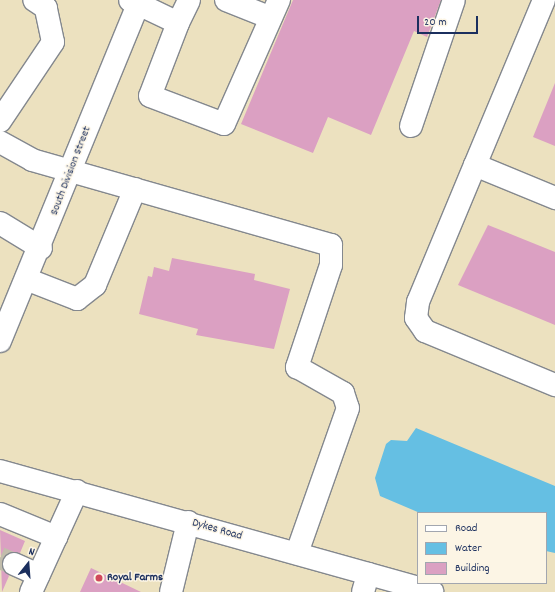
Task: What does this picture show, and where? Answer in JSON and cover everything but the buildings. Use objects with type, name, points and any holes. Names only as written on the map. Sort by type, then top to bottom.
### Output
[{"type":"street","points":[[0,121],[53,42],[46,8],[34,0]]},
{"type":"street","points":[[189,0],[178,23],[150,96],[224,124],[275,9],[226,0]]},
{"type":"street","points":[[411,126],[454,0]]},
{"type":"street","points":[[544,0],[418,302],[416,318],[425,331],[555,385]]},
{"type":"street","points":[[136,2],[178,23]]},
{"type":"street","name":"South Division Street","points":[[0,341],[26,279],[41,248],[136,2]]},
{"type":"street","points":[[0,142],[32,160],[331,245],[331,265],[297,367],[343,393],[348,408],[297,553]]},
{"type":"street","points":[[475,165],[555,198]]},
{"type":"street","points":[[26,279],[77,299],[95,285],[135,189]]},
{"type":"street","points":[[0,223],[41,248]]},
{"type":"street","name":"Dykes Road","points":[[0,470],[297,553],[365,583],[432,592]]},
{"type":"street","points":[[14,564],[35,584],[77,492]]},
{"type":"street","points":[[0,514],[56,537]]},
{"type":"street","points":[[171,592],[188,522]]},
{"type":"water","points":[[416,428],[555,486],[555,553],[547,551],[547,512],[418,512],[380,496],[375,478],[386,444],[391,440],[407,441]]},
{"type":"tunnel","points":[[0,558],[14,564]]},
{"type":"place","name":"Royal Farms","points":[[99,578]]}]
